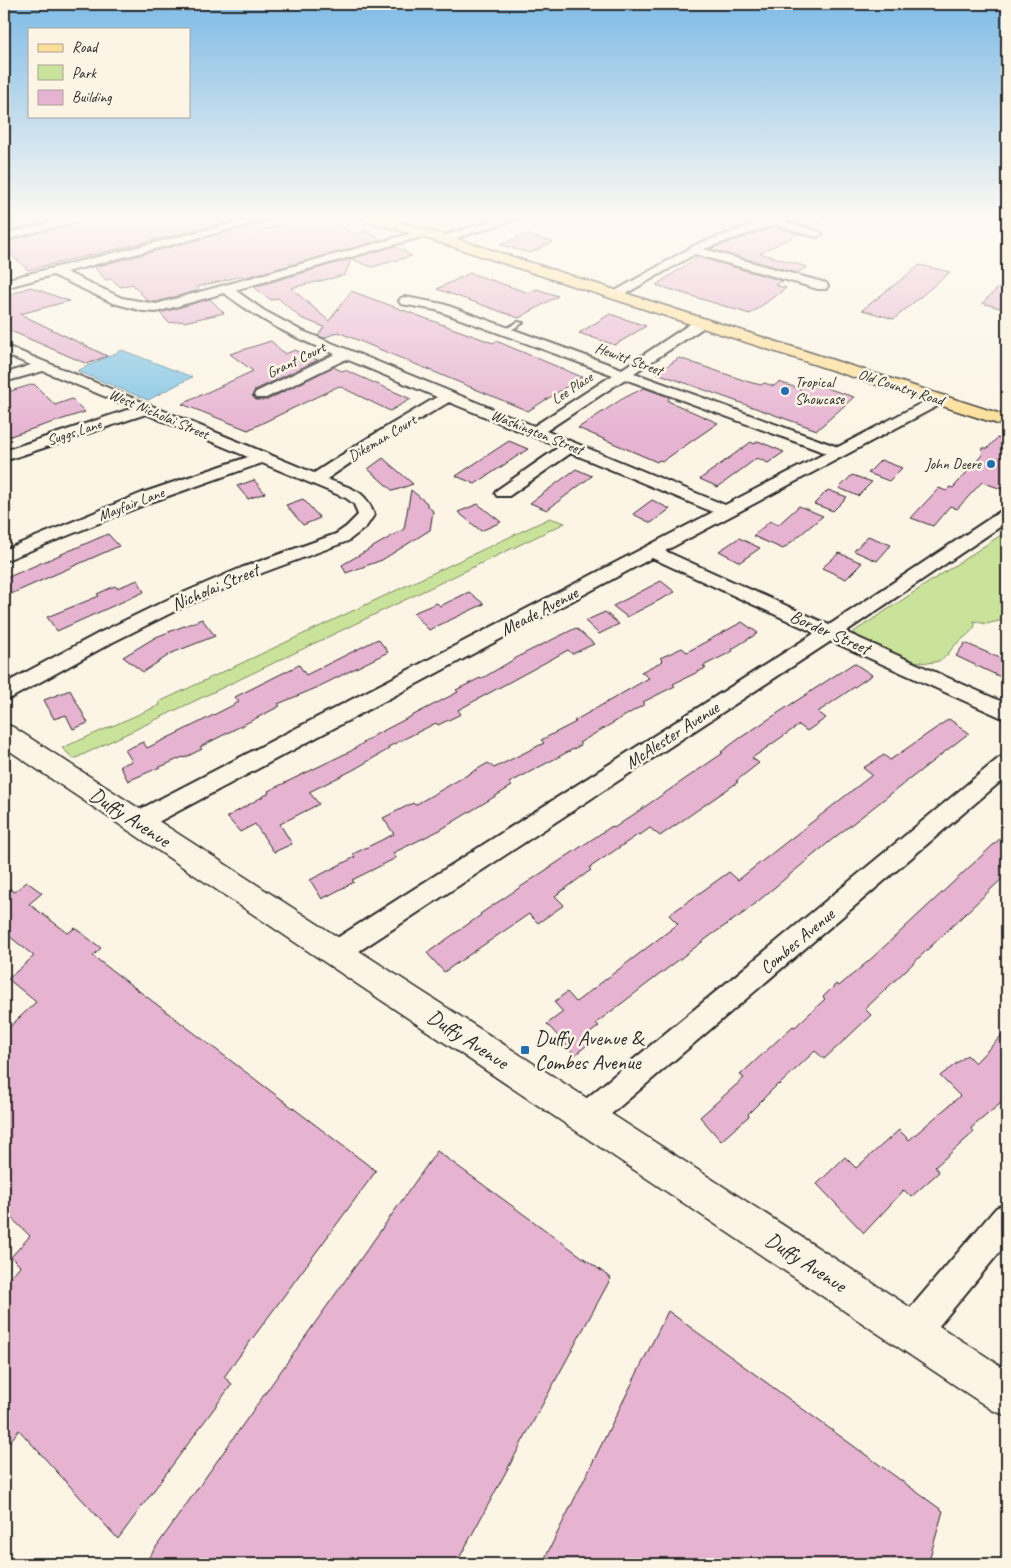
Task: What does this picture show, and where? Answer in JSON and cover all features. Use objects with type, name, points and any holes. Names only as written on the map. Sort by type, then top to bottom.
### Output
[{"type":"main road","name":"Old Country Road","points":[[601,289],[1007,422]]},
{"type":"street","points":[[92,289],[138,307],[156,308],[226,289]]},
{"type":"street","name":"Washington Street","points":[[227,289],[278,325],[728,512]]},
{"type":"street","points":[[616,294],[624,289]]},
{"type":"street","name":"Hewitt Street","points":[[405,301],[433,305],[841,453]]},
{"type":"street","name":"Lee Place","points":[[536,432],[701,323]]},
{"type":"street","name":"West Nicholai Street","points":[[4,348],[315,480]]},
{"type":"street","name":"Grant Court","points":[[262,395],[346,354]]},
{"type":"street","points":[[4,378],[44,366]]},
{"type":"street","name":"Dikeman Court","points":[[315,480],[449,396]]},
{"type":"street","name":"Meade Avenue","points":[[137,822],[841,453],[940,399]]},
{"type":"street","name":"Suggs Lane","points":[[4,456],[146,409]]},
{"type":"street","points":[[503,492],[571,446]]},
{"type":"street","name":"Mayfair Lane","points":[[4,556],[148,497],[261,458]]},
{"type":"street","name":"Nicholai Street","points":[[4,693],[88,645],[179,601],[264,566],[348,535],[362,524],[366,515],[362,502],[352,495],[315,480]]},
{"type":"street","name":"McAlester Avenue","points":[[335,953],[831,632],[1007,515]]},
{"type":"street","name":"Border Street","points":[[652,552],[1007,713]]},
{"type":"street","name":"Duffy Avenue","points":[[4,734],[1007,1394]]},
{"type":"street","name":"Combes Avenue","points":[[586,1117],[1007,764]]},
{"type":"street","points":[[912,1332],[1007,1219]]},
{"type":"lane","points":[[505,331],[520,323]]},
{"type":"green space","points":[[550,518],[565,523],[74,759],[62,748],[160,705],[159,702]]},
{"type":"green space","points":[[1007,531],[1007,619],[986,624],[974,621],[975,626],[944,658],[935,662],[925,663],[904,658],[852,633]]},
{"type":"water","points":[[122,350],[192,377],[148,400],[77,371]]},
{"type":"building","points":[[24,289],[36,289],[69,301],[20,314],[107,356],[87,364],[4,328],[4,297]]},
{"type":"building","points":[[137,289],[200,290],[156,302],[148,301]]},
{"type":"building","points":[[257,289],[292,289],[329,321],[351,291],[493,343],[496,341],[582,377],[528,411],[338,332],[324,338],[318,336],[324,327],[301,318],[278,298],[271,300]]},
{"type":"building","points":[[437,289],[518,289],[529,293],[538,289],[558,296],[519,318]]},
{"type":"building","points":[[670,289],[784,289],[750,314]]},
{"type":"building","points":[[889,289],[930,289],[894,319],[862,310]]},
{"type":"building","points":[[997,289],[1007,289],[1007,310],[982,303]]},
{"type":"building","points":[[210,299],[224,313],[184,322],[169,323],[160,313]]},
{"type":"building","points":[[610,314],[646,326],[615,345],[579,333]]},
{"type":"building","points":[[271,341],[285,354],[295,350],[318,360],[255,390],[252,396],[256,400],[267,400],[333,367],[342,371],[345,370],[411,399],[390,411],[339,386],[248,430],[182,404],[253,371],[230,354]]},
{"type":"building","points":[[679,358],[761,385],[764,383],[774,386],[779,382],[800,389],[808,382],[854,397],[817,430],[657,373]]},
{"type":"building","points":[[34,384],[55,405],[72,399],[85,412],[4,438],[4,393]]},
{"type":"building","points":[[644,388],[669,397],[668,401],[718,423],[663,461],[659,460],[657,462],[578,428],[622,399]]},
{"type":"building","points":[[997,438],[1007,441],[1007,491],[982,482],[957,509],[950,506],[933,526],[911,518],[939,488],[946,491],[950,487],[953,488],[982,455],[983,448],[988,448]]},
{"type":"building","points":[[509,441],[528,449],[475,484],[456,476]]},
{"type":"building","points":[[758,441],[784,452],[768,463],[757,458],[718,487],[700,479],[751,442],[754,444]]},
{"type":"building","points":[[383,458],[413,484],[393,491],[368,469]]},
{"type":"building","points":[[881,460],[902,468],[889,481],[868,473]]},
{"type":"building","points":[[576,469],[592,476],[547,510],[530,503]]},
{"type":"building","points":[[852,475],[872,482],[858,496],[839,488]]},
{"type":"building","points":[[254,480],[265,493],[248,499],[237,486]]},
{"type":"building","points":[[411,490],[427,503],[433,511],[430,530],[382,560],[346,573],[342,565],[404,529]]},
{"type":"building","points":[[828,490],[847,497],[833,511],[814,504]]},
{"type":"building","points":[[303,499],[320,518],[303,525],[286,505]]},
{"type":"building","points":[[652,500],[670,509],[651,523],[633,514]]},
{"type":"building","points":[[478,504],[501,522],[481,531],[458,512]]},
{"type":"building","points":[[799,506],[823,516],[783,549],[753,536],[770,521],[778,525]]},
{"type":"building","points":[[108,534],[119,546],[11,594],[4,586],[4,579]]},
{"type":"building","points":[[868,536],[891,545],[877,561],[854,551]]},
{"type":"building","points":[[739,538],[760,548],[740,562],[719,551]]},
{"type":"building","points":[[839,553],[862,563],[846,579],[822,568]]},
{"type":"building","points":[[138,580],[144,592],[57,631],[47,617],[99,596],[97,594],[115,586],[117,588]]},
{"type":"building","points":[[661,581],[675,592],[627,617],[613,606]]},
{"type":"building","points":[[469,592],[484,604],[429,630],[413,613],[437,603],[440,606]]},
{"type":"building","points":[[605,612],[619,624],[599,634],[585,621]]},
{"type":"building","points":[[202,619],[215,636],[172,653],[143,672],[123,657],[156,637]]},
{"type":"building","points":[[742,622],[758,633],[732,649],[733,651],[703,666],[706,668],[673,684],[675,686],[643,702],[645,704],[579,743],[581,745],[509,783],[512,786],[440,830],[393,853],[396,858],[352,880],[354,882],[322,899],[310,880],[355,857],[353,854],[394,834],[383,818],[413,803],[415,805],[488,763],[494,768],[544,743],[541,740],[576,722],[574,721],[649,678],[641,672],[663,661],[660,658],[682,648],[687,652]]},
{"type":"building","points":[[576,628],[594,644],[572,654],[568,650],[458,710],[461,714],[438,725],[436,723],[388,747],[389,749],[353,770],[309,792],[319,804],[280,824],[292,844],[274,852],[255,824],[240,832],[227,817],[269,793],[268,791],[351,751],[375,735],[458,692],[456,690],[481,679],[523,654]]},
{"type":"building","points":[[378,639],[388,652],[316,688],[278,704],[280,706],[200,747],[202,749],[184,758],[128,781],[120,766],[132,761],[125,750],[143,742],[147,748],[239,702],[235,697],[299,665],[306,675]]},
{"type":"building","points":[[965,643],[1007,661],[1007,680],[956,656]]},
{"type":"building","points":[[854,663],[872,675],[818,712],[826,718],[807,731],[799,725],[752,758],[759,763],[736,781],[738,782],[660,836],[650,828],[589,868],[591,870],[555,896],[564,905],[538,923],[529,914],[444,972],[427,953],[480,914],[612,826],[614,828],[723,753],[721,752],[740,738]]},
{"type":"building","points":[[70,690],[88,723],[73,729],[66,715],[54,719],[44,700]]},
{"type":"building","points":[[949,719],[969,733],[834,838],[745,912],[710,936],[596,1023],[599,1026],[588,1035],[593,1040],[575,1055],[547,1024],[563,1012],[554,1002],[567,992],[576,1002],[678,924],[669,915],[729,872],[738,880],[872,775],[863,768],[884,755],[890,760]]},
{"type":"building","points":[[1007,832],[1007,874],[865,1009],[871,1015],[848,1037],[824,1059],[815,1051],[778,1084],[748,1114],[749,1116],[721,1141],[700,1117],[744,1078],[740,1075],[825,999],[823,997],[836,984],[839,986],[872,958]]},
{"type":"building","points":[[27,882],[42,893],[29,904],[68,933],[75,928],[101,948],[93,956],[376,1171],[224,1377],[232,1384],[118,1539],[19,1430],[4,1449],[4,1284],[20,1266],[11,1257],[30,1236],[4,1211],[4,1032],[36,1002],[8,979],[34,956],[4,932],[4,884],[14,892]]},
{"type":"building","points":[[1007,1030],[1007,1098],[971,1128],[974,1132],[935,1167],[939,1172],[911,1197],[904,1190],[864,1233],[817,1184],[845,1157],[856,1168],[899,1130],[909,1140],[960,1096],[940,1076],[967,1055],[975,1063]]},
{"type":"building","points":[[437,1151],[611,1278],[456,1564],[144,1564]]},
{"type":"building","points":[[668,1311],[943,1511],[928,1564],[542,1564]]},
{"type":"place","name":"Tropical Showcase","points":[[785,391]]},
{"type":"place","name":"John Deere","points":[[991,464]]},
{"type":"place","name":"Duffy Avenue & Combes Avenue","points":[[525,1050]]}]
